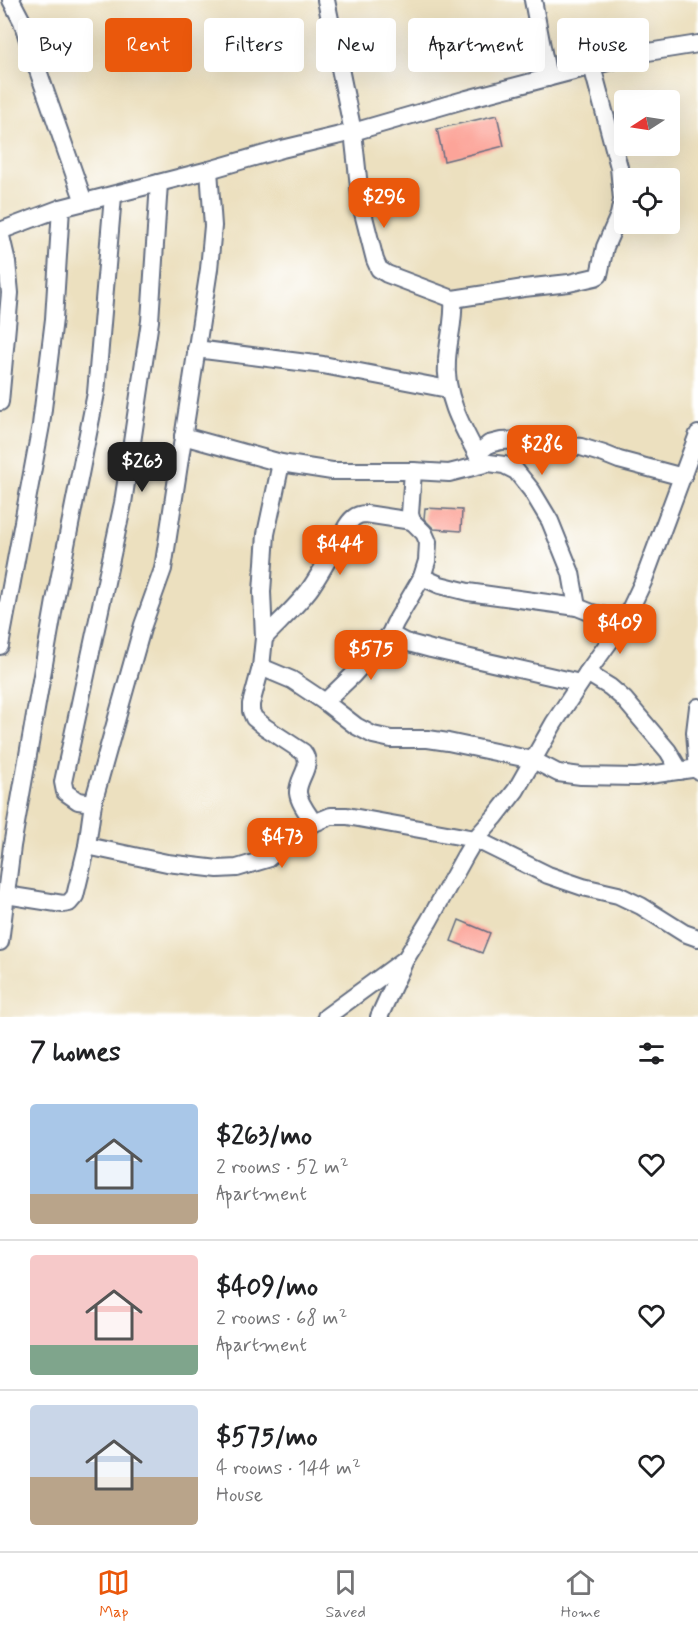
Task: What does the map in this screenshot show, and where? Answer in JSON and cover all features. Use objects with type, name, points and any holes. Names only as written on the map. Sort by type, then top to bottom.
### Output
[{"type":"street","points":[[11,0],[22,21],[84,202]]},
{"type":"street","points":[[326,0],[353,132],[361,205],[371,249],[379,269],[453,299],[568,283],[599,274],[605,247],[619,215],[622,200],[619,167],[594,72]]},
{"type":"street","points":[[532,0],[548,78]]},
{"type":"street","points":[[649,52],[698,44]]},
{"type":"street","points":[[0,402],[10,293],[7,262],[0,231],[62,208],[209,170],[282,148],[353,132],[570,72]]},
{"type":"street","points":[[6,895],[63,904],[69,903],[75,896],[87,846],[93,803],[143,625],[163,569],[209,269],[213,226],[209,170]]},
{"type":"street","points":[[93,803],[78,801],[65,792],[63,782],[123,503],[150,321],[159,183]]},
{"type":"street","points":[[0,942],[12,846],[96,393],[113,196]]},
{"type":"street","points":[[0,646],[42,425],[54,319],[62,208]]},
{"type":"street","points":[[453,299],[454,311],[446,377],[458,416],[480,460],[504,465],[516,471],[532,491],[550,521],[571,573],[577,607]]},
{"type":"street","points":[[196,350],[323,365],[448,389]]},
{"type":"street","points":[[379,1017],[405,960],[475,839],[516,790],[554,723],[625,620],[643,582],[682,477],[695,456],[698,434]]},
{"type":"street","points":[[183,436],[282,463],[332,471],[413,471],[449,474],[480,460],[489,444],[520,440],[581,447],[682,477]]},
{"type":"street","points":[[282,463],[266,534],[262,592],[264,638],[261,667],[251,711],[254,718],[307,757],[308,764],[298,792],[300,800],[314,823]]},
{"type":"street","points":[[326,702],[390,634],[394,623],[422,577],[427,561],[428,542],[424,533],[412,521],[410,514],[413,471]]},
{"type":"street","points":[[264,638],[307,592],[325,566],[346,525],[358,514],[412,521]]},
{"type":"street","points":[[422,577],[440,585],[468,592],[577,607],[592,613],[625,620]]},
{"type":"street","points":[[390,634],[405,642],[431,649],[583,678],[610,687],[624,699],[668,751],[680,771]]},
{"type":"street","points":[[261,667],[292,680],[326,702],[356,726],[373,735],[391,739],[438,740],[533,760],[558,773],[581,776],[636,777],[698,769],[695,732],[698,706]]},
{"type":"street","points":[[87,846],[167,862],[218,869],[237,868],[267,859],[314,823],[331,816],[347,816],[475,839],[548,875],[618,896],[641,906],[684,933],[698,938]]},
{"type":"street","points":[[326,1017],[405,960]]},
{"type":"building","points":[[497,115],[504,146],[444,161],[437,129]]},
{"type":"building","points":[[425,508],[462,510],[461,531],[434,529],[424,519]]},
{"type":"building","points":[[459,920],[490,933],[482,953],[451,941]]}]
